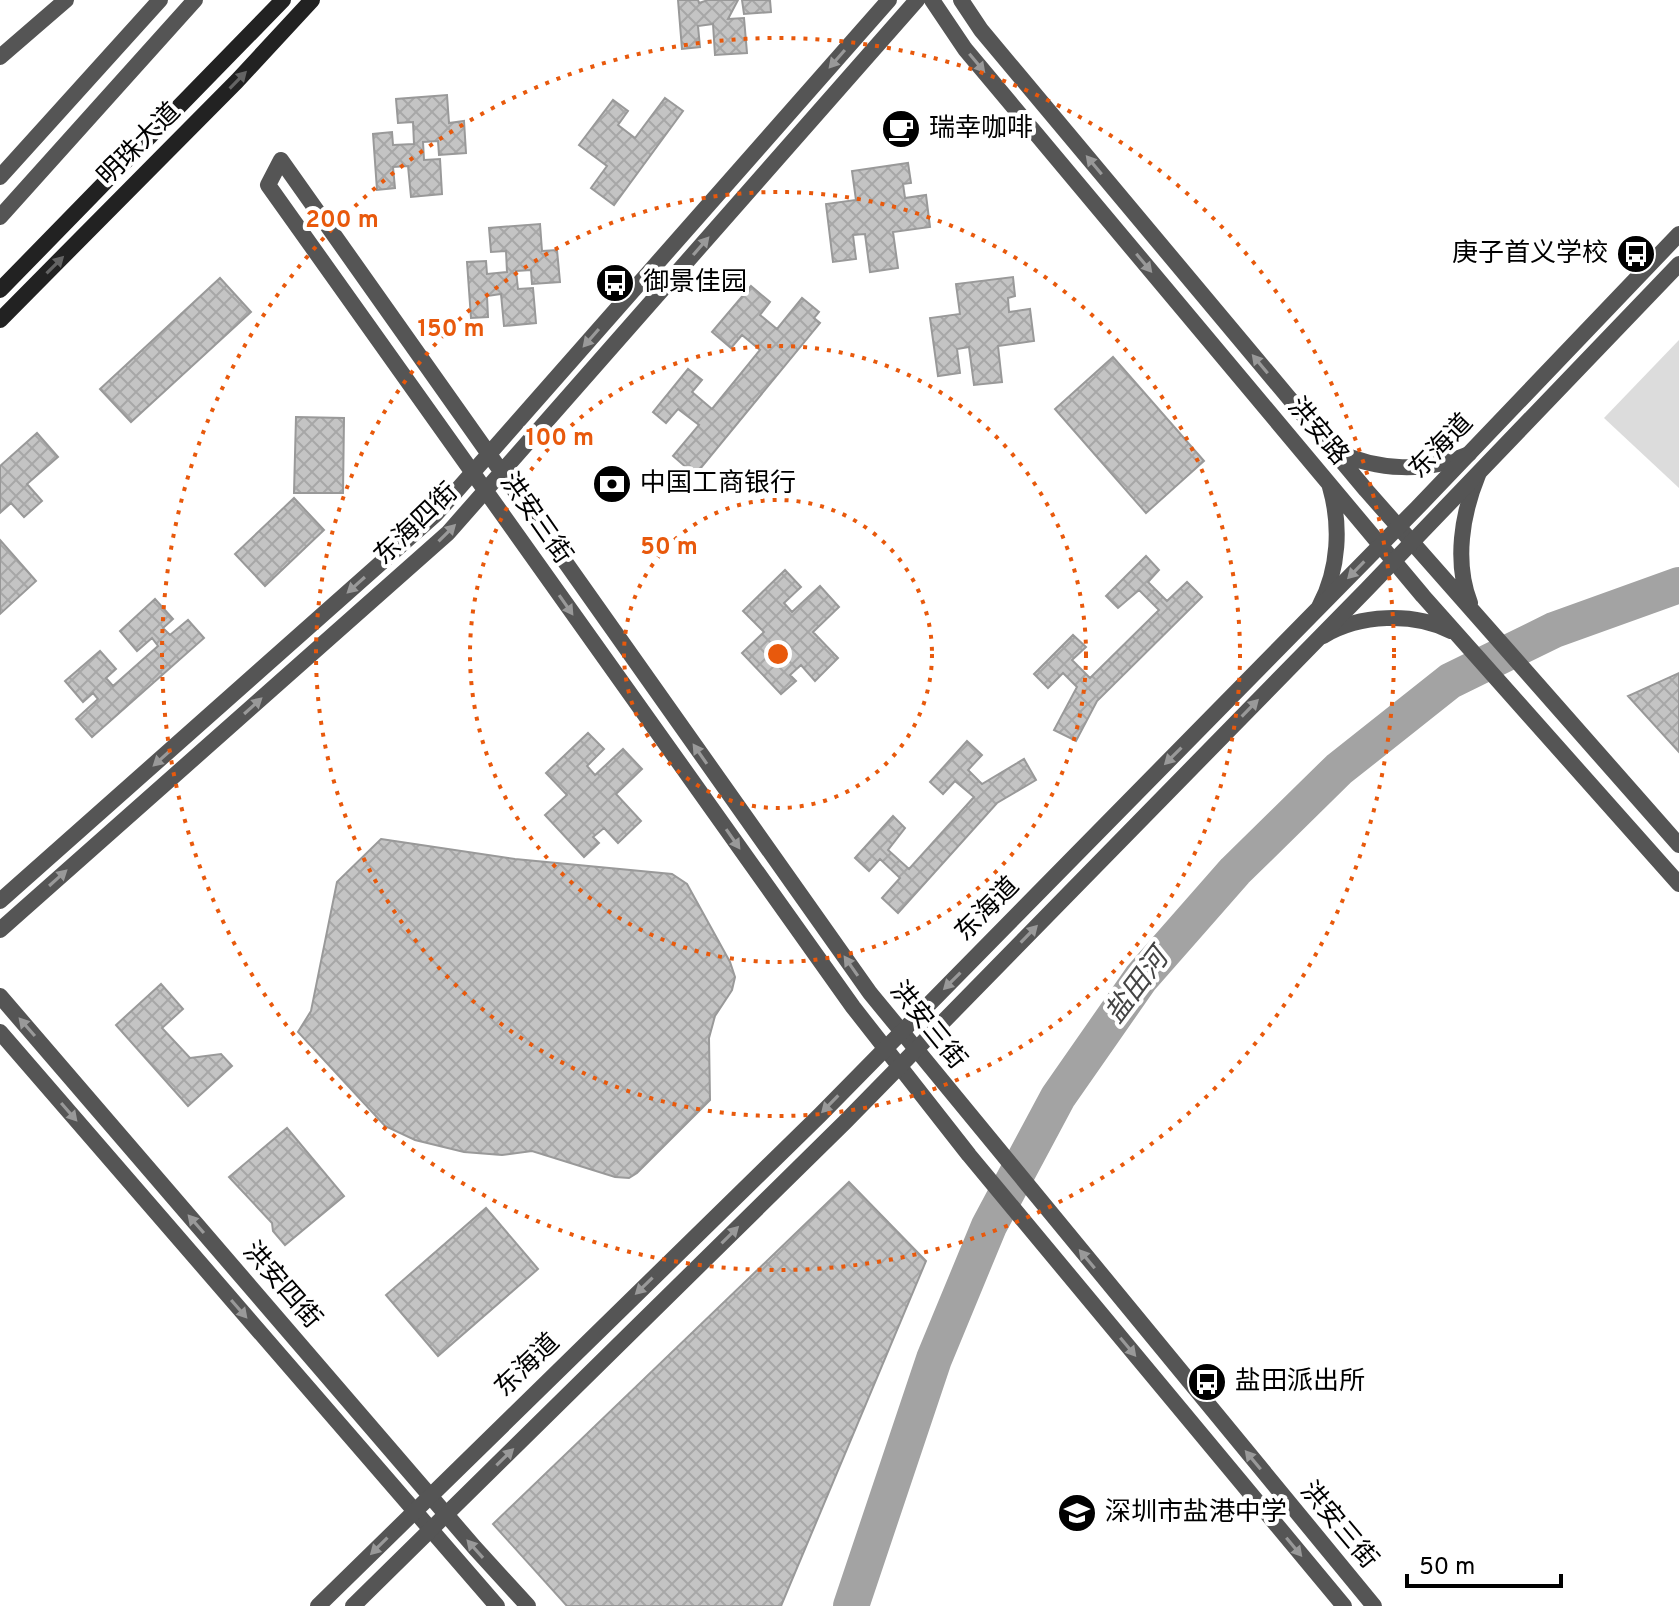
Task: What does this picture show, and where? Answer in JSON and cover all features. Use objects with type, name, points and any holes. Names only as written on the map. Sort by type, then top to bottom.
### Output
[{"type":"main road","name":"明珠大道","points":[[0,290],[283,0]]},
{"type":"main road","name":"明珠大道","points":[[0,320],[237,81],[312,0]]},
{"type":"street","points":[[0,57],[66,0]]},
{"type":"street","points":[[0,177],[160,0]]},
{"type":"street","name":"明珠大道","points":[[0,217],[195,0]]},
{"type":"street","name":"东海四街","points":[[0,901],[436,514],[889,0]]},
{"type":"street","name":"东海四街","points":[[0,930],[448,533],[917,0]]},
{"type":"street","name":"洪安路","points":[[932,0],[965,49],[1394,561],[1679,884]]},
{"type":"street","name":"洪安路","points":[[961,0],[981,30],[1398,527],[1679,845]]},
{"type":"street","name":"洪安三街","points":[[1344,1606],[969,1155],[853,1007],[268,185],[281,160],[870,993],[1374,1606]]},
{"type":"street","name":"东海道","points":[[318,1606],[885,1049],[1381,545],[1679,234]]},
{"type":"street","name":"东海道","points":[[353,1606],[916,1050],[1412,543],[1679,264]]},
{"type":"street","points":[[1329,445],[1356,460],[1393,467],[1443,464],[1469,454]]},
{"type":"street","points":[[1478,475],[1467,511],[1461,551],[1465,592],[1479,618]]},
{"type":"street","points":[[1315,612],[1330,582],[1336,554],[1335,512],[1328,482]]},
{"type":"street","points":[[1318,639],[1354,623],[1393,618],[1430,623],[1457,635]]},
{"type":"street","name":"洪安四街","points":[[0,996],[446,1515],[528,1606]]},
{"type":"street","name":"洪安四街","points":[[0,1032],[497,1606]]},
{"type":"shaded area","points":[[1679,340],[1679,488],[1604,418]]},
{"type":"building","points":[[678,0],[698,0],[699,3],[738,0],[728,19],[744,18],[747,53],[715,55],[713,24],[698,26],[700,47],[682,49]]},
{"type":"building","points":[[742,0],[770,0],[771,12],[744,14]]},
{"type":"building","points":[[447,95],[449,123],[464,121],[466,153],[439,155],[438,141],[423,142],[424,160],[440,159],[442,194],[411,197],[408,166],[393,167],[395,188],[377,190],[373,134],[392,132],[393,145],[414,144],[413,122],[398,123],[396,99]]},
{"type":"building","points":[[665,98],[683,111],[614,205],[591,188],[607,166],[579,145],[613,100],[628,111],[618,125],[635,138]]},
{"type":"building","points":[[908,163],[911,183],[903,184],[905,198],[926,195],[930,227],[893,232],[898,268],[870,272],[865,234],[853,235],[856,259],[833,262],[826,204],[856,200],[852,171]]},
{"type":"building","points":[[540,224],[542,251],[557,250],[560,282],[532,284],[531,270],[516,271],[518,289],[533,288],[536,323],[504,326],[501,294],[487,296],[488,317],[471,318],[467,262],[486,261],[487,274],[507,272],[506,251],[491,252],[489,228]]},
{"type":"building","points":[[1013,277],[1015,296],[1008,298],[1009,312],[1030,309],[1034,341],[998,346],[1002,382],[974,385],[969,347],[957,349],[960,373],[938,376],[930,318],[960,314],[956,284]]},
{"type":"building","points":[[220,278],[251,312],[131,422],[100,389]]},
{"type":"building","points":[[751,286],[770,302],[760,315],[777,329],[802,298],[819,312],[814,318],[820,323],[695,475],[673,456],[699,425],[678,409],[666,423],[653,412],[688,369],[702,380],[692,392],[712,409],[760,350],[742,335],[731,348],[712,332]]},
{"type":"building","points":[[1113,357],[1204,461],[1146,513],[1055,409]]},
{"type":"building","points":[[296,417],[344,418],[343,493],[294,493]]},
{"type":"building","points":[[37,433],[58,457],[27,484],[42,501],[24,517],[11,503],[0,513],[0,466]]},
{"type":"building","points":[[294,498],[324,530],[265,586],[235,554]]},
{"type":"building","points":[[0,540],[36,581],[0,614]]},
{"type":"building","points":[[1146,556],[1159,570],[1148,582],[1167,601],[1187,582],[1202,597],[1097,701],[1076,741],[1054,730],[1077,687],[1063,673],[1048,688],[1034,674],[1073,635],[1086,647],[1072,660],[1090,678],[1159,610],[1139,590],[1118,608],[1106,596]]},
{"type":"building","points":[[785,570],[801,587],[784,603],[792,612],[820,586],[839,607],[813,632],[838,658],[815,681],[801,665],[790,675],[796,681],[781,694],[742,653],[764,632],[743,611]]},
{"type":"building","points":[[155,599],[173,619],[163,628],[170,635],[188,620],[204,638],[92,737],[76,719],[98,699],[93,693],[83,702],[65,681],[100,651],[116,669],[106,678],[113,686],[158,646],[152,638],[137,651],[120,631]]},
{"type":"building","points":[[1679,673],[1679,752],[1628,696]]},
{"type":"building","points":[[588,733],[604,749],[587,766],[595,775],[623,749],[642,769],[616,794],[641,821],[618,843],[604,828],[593,837],[599,843],[584,857],[545,815],[567,795],[546,773]]},
{"type":"building","points":[[967,741],[982,755],[968,770],[982,784],[1024,759],[1036,780],[997,803],[898,913],[882,898],[900,878],[880,859],[869,871],[855,858],[893,816],[905,828],[888,850],[909,869],[974,797],[955,781],[943,794],[930,782]]},
{"type":"building","points":[[381,839],[515,859],[672,874],[687,884],[730,962],[735,977],[732,990],[715,1016],[709,1038],[710,1100],[637,1173],[629,1178],[615,1177],[532,1151],[502,1155],[464,1152],[415,1140],[385,1126],[298,1032],[311,1011],[337,882]]},
{"type":"building","points":[[161,984],[183,1009],[162,1028],[190,1058],[221,1054],[232,1066],[188,1106],[116,1025]]},
{"type":"building","points":[[287,1128],[344,1196],[285,1245],[273,1231],[272,1223],[229,1177]]},
{"type":"building","points":[[849,1182],[926,1261],[781,1606],[567,1606],[493,1524]]},
{"type":"building","points":[[486,1208],[538,1269],[438,1356],[386,1295]]},
{"type":"waterway","name":"盐田河","points":[[851,1606],[934,1359],[989,1226],[1058,1097],[1141,978],[1235,871],[1339,769],[1450,681],[1554,630],[1679,585]]},
{"type":"place","name":"瑞幸咖啡","points":[[901,129]]},
{"type":"place","name":"庚子首义学校","points":[[1636,254]]},
{"type":"place","name":"御景佳园","points":[[615,283]]},
{"type":"place","name":"中国工商银行","points":[[612,484]]},
{"type":"place","name":"盐田派出所","points":[[1207,1382]]},
{"type":"place","name":"深圳市盐港中学","points":[[1077,1513]]}]
